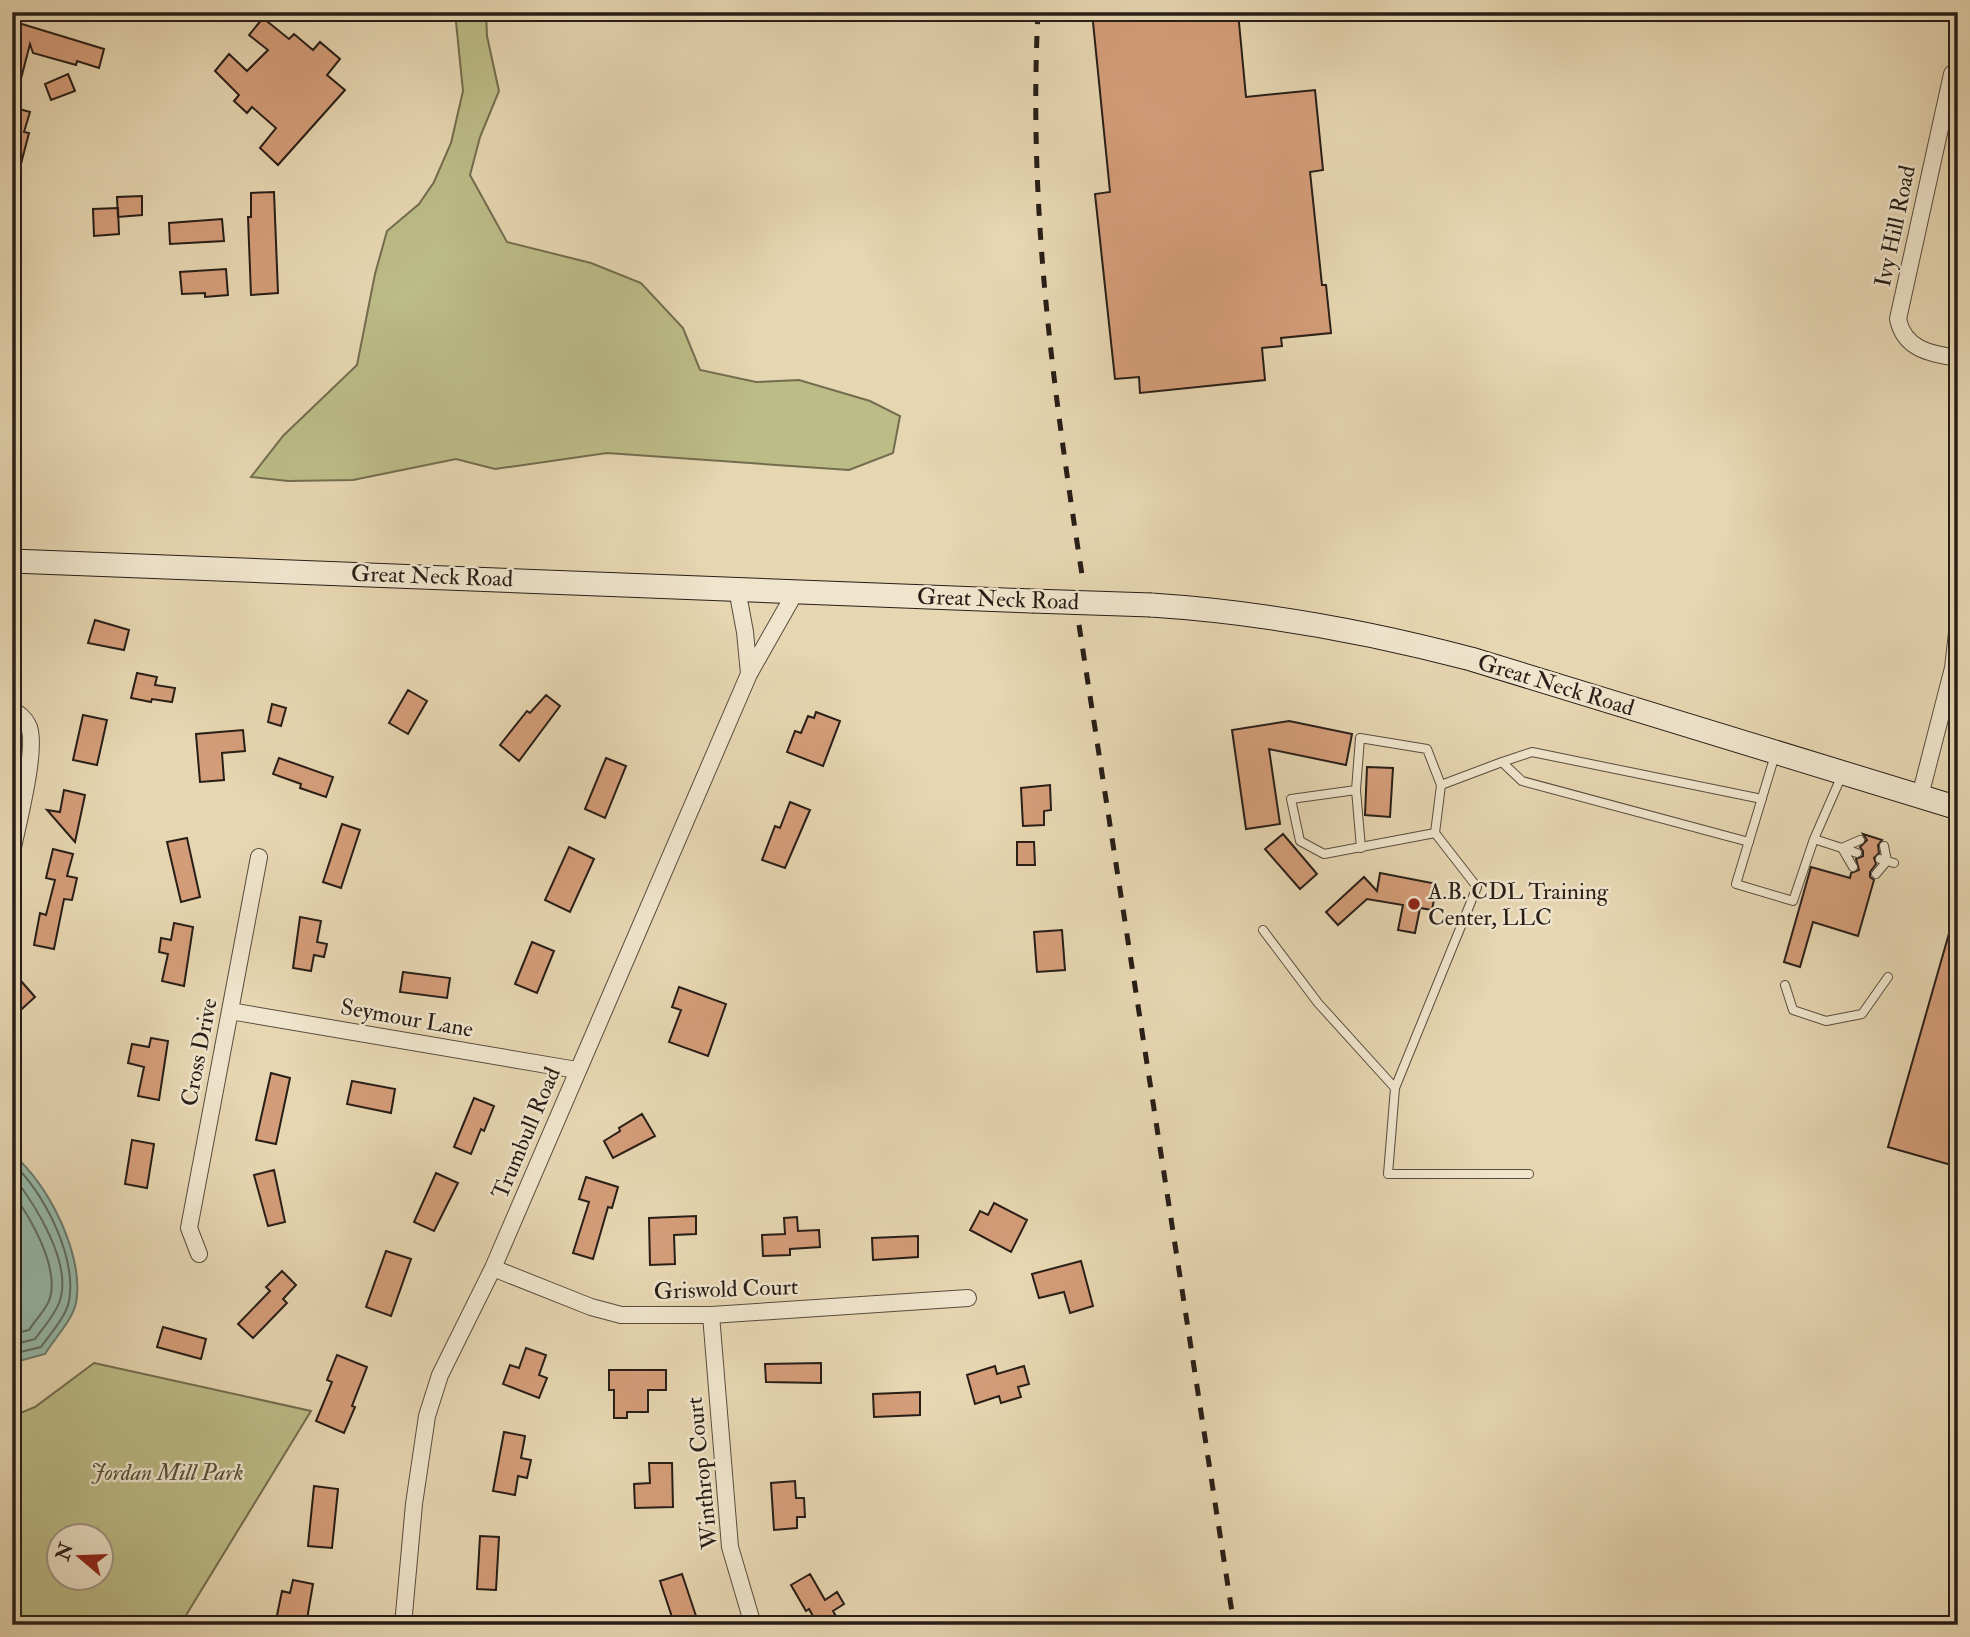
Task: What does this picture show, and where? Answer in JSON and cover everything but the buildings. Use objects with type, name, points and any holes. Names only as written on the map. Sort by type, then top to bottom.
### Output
[{"type":"main road","name":"Great Neck Road","points":[[12,561],[1203,608],[1305,621],[1402,641],[1471,659],[1958,808]]},
{"type":"street","name":"Ivy Hill Road","points":[[1958,69],[1952,74],[1898,319],[1901,333],[1913,345],[1943,356],[1958,358]]},
{"type":"street","name":"Trumbull Road","points":[[737,589],[749,674]]},
{"type":"street","name":"Trumbull Road","points":[[404,1625],[414,1504],[427,1416],[440,1376],[493,1268],[749,674],[796,591]]},
{"type":"street","points":[[1920,796],[1953,668],[1958,624]]},
{"type":"street","points":[[12,710],[29,726],[32,749],[12,852]]},
{"type":"street","name":"Cross Drive","points":[[199,1254],[188,1228],[259,857]]},
{"type":"street","name":"Seymour Lane","points":[[229,1011],[577,1070]]},
{"type":"street","name":"Griswold Court","points":[[493,1268],[591,1307],[621,1315],[711,1315],[968,1298]]},
{"type":"street","name":"Winthrop Court","points":[[711,1315],[730,1547],[753,1625]]},
{"type":"lane","points":[[1361,848],[1356,790],[1360,738],[1427,749],[1441,785],[1435,833],[1476,887],[1395,1088],[1388,1174],[1529,1174]]},
{"type":"lane","points":[[1441,785],[1532,752],[1762,799]]},
{"type":"lane","points":[[1776,752],[1736,884],[1793,901],[1814,839],[1843,773]]},
{"type":"lane","points":[[1502,762],[1522,781],[1749,842]]},
{"type":"lane","points":[[1356,790],[1291,799],[1300,841],[1324,854],[1435,833]]},
{"type":"lane","points":[[1814,839],[1857,853]]},
{"type":"lane","points":[[1842,848],[1860,840]]},
{"type":"lane","points":[[1876,874],[1887,861],[1884,846]]},
{"type":"lane","points":[[1842,848],[1853,867]]},
{"type":"lane","points":[[1263,930],[1318,1003],[1395,1088]]},
{"type":"lane","points":[[1786,985],[1793,1010],[1826,1021],[1862,1014],[1888,977]]},
{"type":"green space","points":[[455,12],[486,12],[487,36],[499,91],[480,137],[470,175],[507,242],[591,263],[641,283],[683,328],[700,370],[756,382],[799,380],[870,401],[900,416],[893,453],[849,470],[607,453],[495,469],[456,459],[353,480],[288,481],[251,477],[283,436],[357,365],[375,274],[387,231],[419,204],[434,182],[451,143],[463,91]]},
{"type":"green space","name":"Jordan Mill Park","points":[[94,1363],[311,1411],[180,1625],[12,1625],[12,1421],[20,1413],[35,1407]]},
{"type":"water","points":[[12,1154],[38,1183],[61,1222],[75,1264],[77,1285],[74,1310],[45,1354],[12,1363]]},
{"type":"railway","points":[[1038,12],[1036,85],[1040,227],[1053,368],[1083,581]]},
{"type":"railway","points":[[1079,625],[1234,1625]]},
{"type":"place","name":"A.B. CDL Training Center, LLC","points":[[1414,904]]}]
